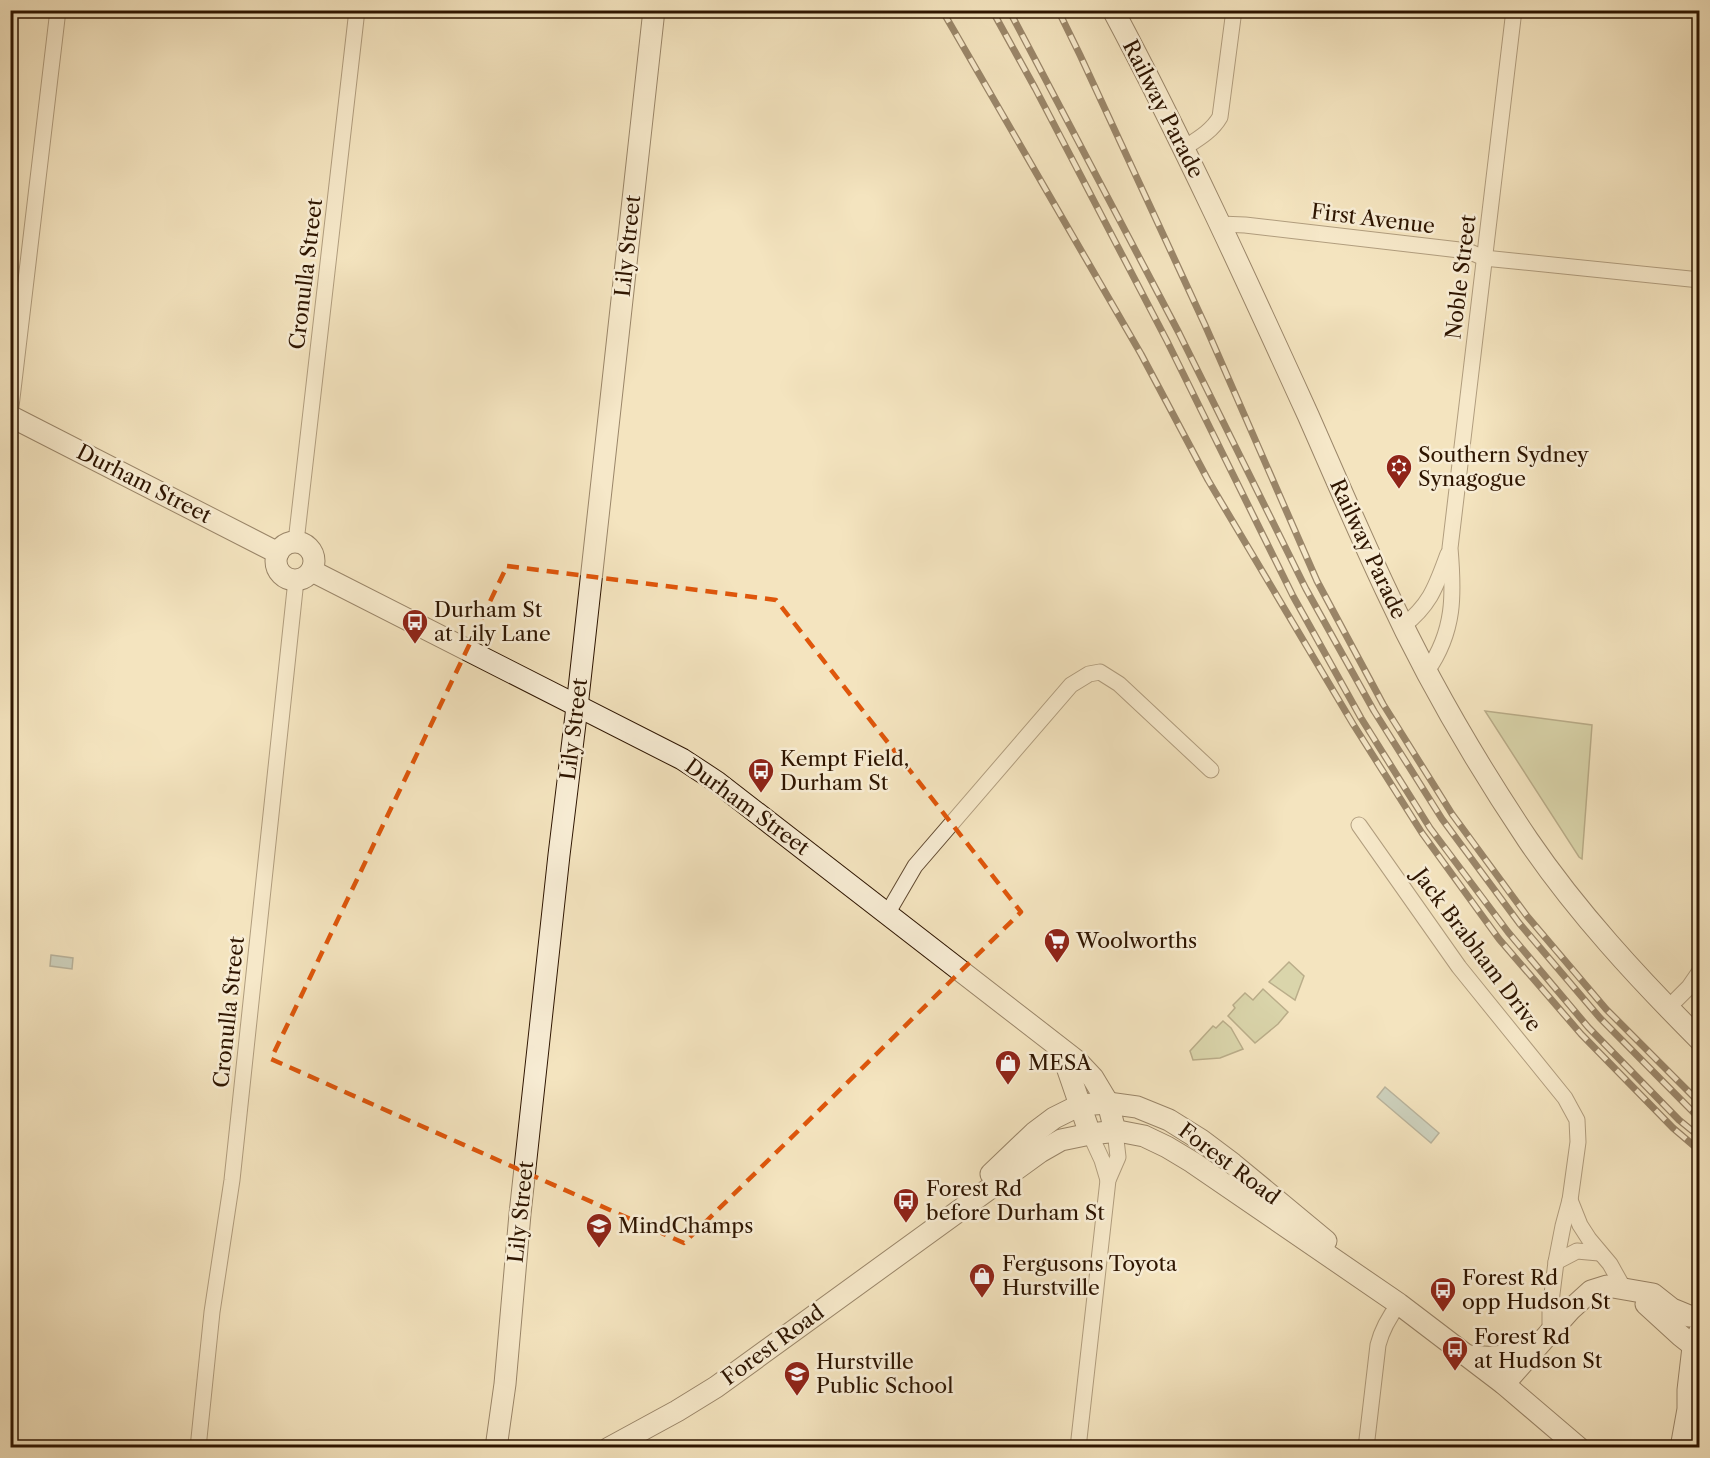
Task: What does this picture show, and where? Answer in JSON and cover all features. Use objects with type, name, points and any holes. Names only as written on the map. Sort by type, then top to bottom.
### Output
[{"type":"street","points":[[10,416],[58,10]]},
{"type":"street","name":"Cronulla Street","points":[[287,547],[357,10]]},
{"type":"street","name":"Lily Street","points":[[496,1448],[505,1384],[520,1214],[557,867],[577,707],[654,10]]},
{"type":"street","name":"Railway Parade","points":[[1113,10],[1220,224],[1403,626],[1468,743],[1529,841],[1561,885],[1668,1008],[1700,1040]]},
{"type":"street","points":[[1184,148],[1206,133],[1220,117],[1234,10]]},
{"type":"street","name":"Noble Street","points":[[1427,670],[1442,647],[1450,618],[1453,588],[1450,548],[1514,10]]},
{"type":"street","name":"First Avenue","points":[[1220,224],[1468,251],[1484,258],[1700,280]]},
{"type":"street","name":"Durham Street","points":[[10,416],[287,547]]},
{"type":"street","points":[[302,543],[312,552],[314,558],[304,575],[284,576],[279,571],[277,565],[287,547],[302,543]]},
{"type":"street","name":"Noble Street","points":[[1403,626],[1426,605],[1450,548]]},
{"type":"street","name":"Durham Street","points":[[304,575],[682,759],[709,776],[1077,1061],[1093,1078],[1108,1103],[1114,1131]]},
{"type":"street","name":"Cronulla Street","points":[[198,1448],[212,1312],[232,1180],[304,575]]},
{"type":"street","points":[[887,914],[915,866],[1071,685],[1089,674],[1100,672],[1119,684],[1210,770]]},
{"type":"street","name":"Jack Brabham Drive","points":[[1359,825],[1459,968],[1565,1098],[1577,1120],[1578,1131],[1570,1200],[1563,1226],[1544,1339]]},
{"type":"street","points":[[1668,1008],[1689,987],[1700,971]]},
{"type":"street","name":"Durham Street","points":[[1055,1043],[1067,1067],[1090,1134]]},
{"type":"street","name":"Forest Road","points":[[928,1231],[1034,1133],[1054,1118],[1080,1105],[1108,1103],[1137,1107],[1169,1120],[1201,1140],[1302,1220],[1399,1304]]},
{"type":"street","points":[[1078,1448],[1108,1180],[1118,1157],[1114,1131]]},
{"type":"street","name":"Forest Road","points":[[609,1448],[716,1387],[928,1231],[1040,1152],[1061,1140],[1114,1131],[1144,1136],[1191,1162],[1399,1304],[1504,1384],[1579,1448]]},
{"type":"street","points":[[1090,1134],[1108,1180]]},
{"type":"street","points":[[1570,1200],[1580,1225],[1599,1253],[1610,1264],[1624,1289],[1697,1343],[1688,1390],[1694,1404],[1681,1448]]},
{"type":"street","points":[[1557,1262],[1577,1251],[1599,1253]]},
{"type":"street","points":[[1504,1384],[1578,1301],[1591,1291],[1607,1286],[1653,1294],[1672,1309],[1689,1316],[1700,1316]]},
{"type":"street","points":[[1366,1448],[1377,1345],[1381,1331],[1399,1304]]},
{"type":"street","points":[[1467,1356],[1504,1357],[1544,1339]]},
{"type":"highlighted area","points":[[507,566],[776,600],[1021,912],[684,1243],[271,1059]]},
{"type":"green space","points":[[1485,711],[1592,725],[1582,859],[1579,857]]},
{"type":"green space","points":[[1289,962],[1304,976],[1295,1000],[1269,982]]},
{"type":"green space","points":[[1263,989],[1288,1012],[1278,1024],[1255,1043],[1228,1016],[1235,1008],[1233,1005],[1245,993],[1253,1000]]},
{"type":"green space","points":[[1223,1021],[1231,1028],[1243,1049],[1220,1058],[1193,1060],[1190,1051],[1213,1026],[1216,1028]]},
{"type":"water","points":[[51,955],[73,958],[72,969],[50,966]]},
{"type":"water","points":[[1385,1087],[1439,1133],[1431,1143],[1377,1097]]},
{"type":"railway","points":[[942,10],[1141,354],[1208,480],[1353,724],[1422,833],[1499,939],[1581,1034],[1673,1128],[1700,1151]]},
{"type":"railway","points":[[992,10],[1167,341],[1293,596],[1361,718],[1430,828],[1508,932],[1588,1027],[1679,1120],[1700,1137]]},
{"type":"railway","points":[[1009,10],[1179,333],[1306,589],[1374,711],[1442,819],[1519,923],[1600,1018],[1700,1119]]},
{"type":"railway","points":[[1058,10],[1205,325],[1317,581],[1383,704],[1452,814],[1527,916],[1606,1009],[1700,1103]]},
{"type":"place","name":"Southern Sydney Synagogue","points":[[1399,490]]},
{"type":"place","name":"Durham St at Lily Lane","points":[[415,645]]},
{"type":"place","name":"Kempt Field, Durham St","points":[[761,794]]},
{"type":"place","name":"Woolworths","points":[[1057,964]]},
{"type":"place","name":"MESA","points":[[1008,1086]]},
{"type":"place","name":"Forest Rd before Durham St","points":[[906,1224]]},
{"type":"place","name":"MindChamps","points":[[599,1249]]},
{"type":"place","name":"Fergusons Toyota Hurstville","points":[[982,1299]]},
{"type":"place","name":"Forest Rd opp Hudson St","points":[[1443,1313]]},
{"type":"place","name":"Forest Rd at Hudson St","points":[[1455,1372]]},
{"type":"place","name":"Hurstville Public School","points":[[797,1397]]}]
